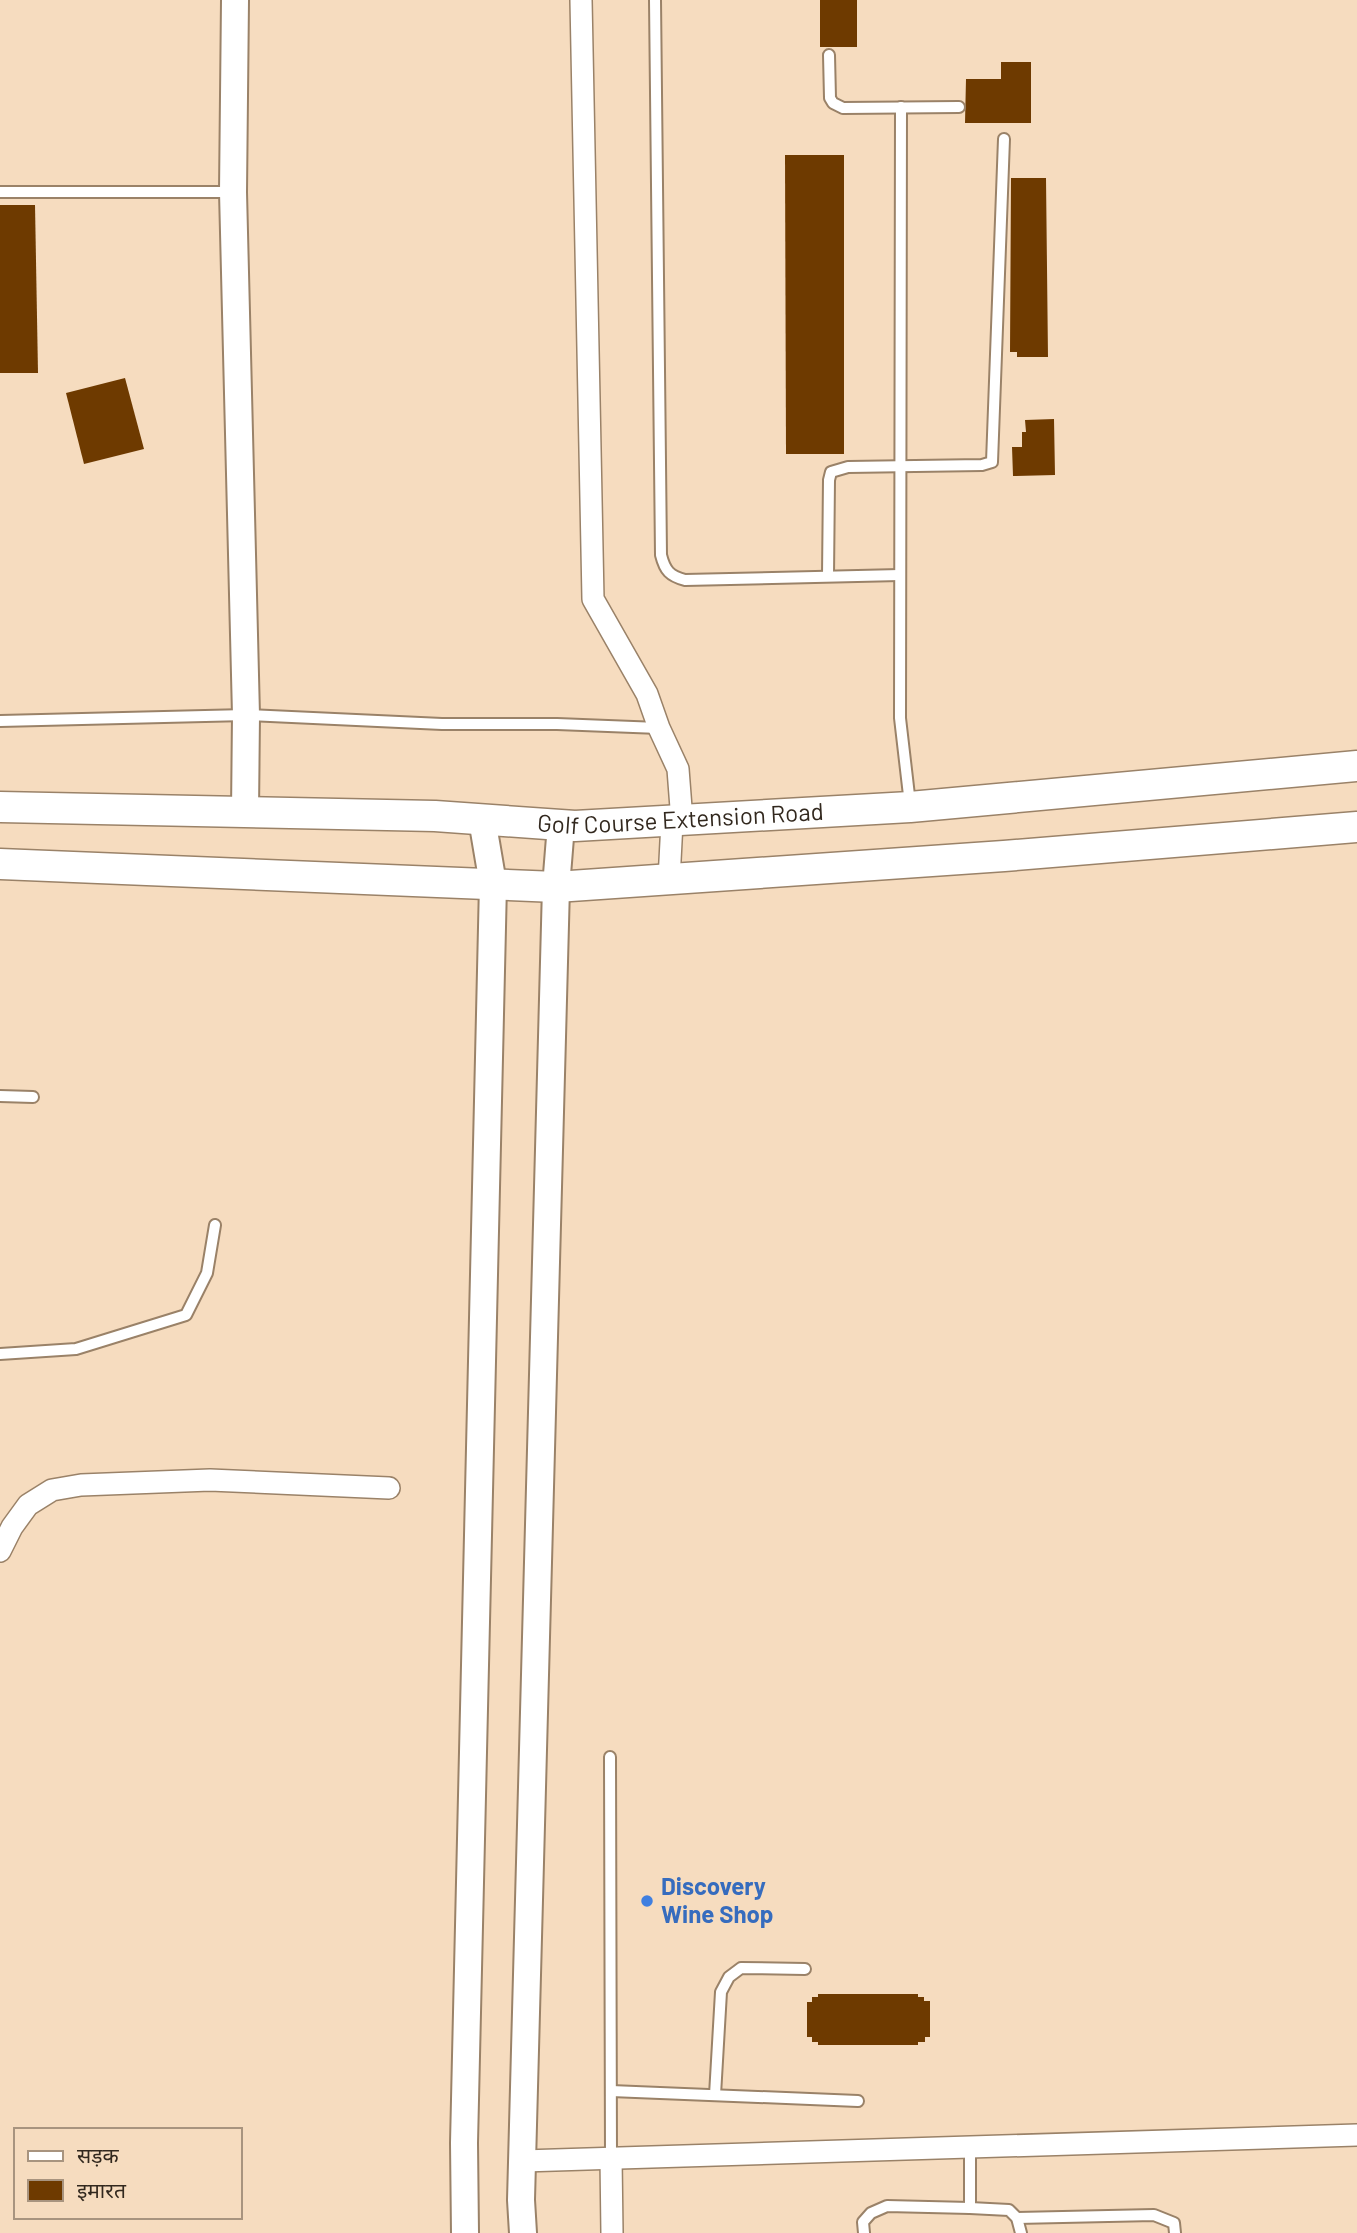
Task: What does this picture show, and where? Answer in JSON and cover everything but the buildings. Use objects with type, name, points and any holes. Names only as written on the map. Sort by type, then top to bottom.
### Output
[{"type":"main road","name":"Golf Course Extension Road","points":[[0,807],[482,819],[561,825],[910,807],[1357,766]]},
{"type":"main road","points":[[0,864],[556,887],[1357,827]]},
{"type":"street","points":[[235,0],[233,192],[246,715],[245,812]]},
{"type":"street","points":[[581,0],[593,599],[647,694],[678,769],[677,821],[669,880]]},
{"type":"street","points":[[465,2233],[465,2115],[493,884],[482,819]]},
{"type":"street","points":[[523,2233],[556,887],[561,825]]},
{"type":"street","points":[[0,1551],[12,1527],[28,1505],[52,1490],[81,1485],[210,1480],[389,1489]]},
{"type":"street","points":[[523,2161],[1357,2135]]},
{"type":"street","points":[[611,2158],[612,2233]]},
{"type":"lane","points":[[655,0],[661,555],[664,568],[672,576],[685,580],[900,575]]},
{"type":"lane","points":[[829,55],[832,103],[843,108],[959,107]]},
{"type":"lane","points":[[901,107],[900,718],[910,807]]},
{"type":"lane","points":[[828,576],[831,472],[848,467],[982,465],[994,459],[1004,139]]},
{"type":"lane","points":[[0,192],[233,192]]},
{"type":"lane","points":[[0,721],[246,715],[442,724],[557,724],[659,728]]},
{"type":"lane","points":[[0,1096],[33,1097]]},
{"type":"lane","points":[[0,1354],[76,1349],[186,1315],[207,1273],[215,1225]]},
{"type":"lane","points":[[610,1757],[611,2158]]},
{"type":"lane","points":[[715,2095],[722,1992],[729,1977],[741,1968],[805,1969]]},
{"type":"lane","points":[[611,2091],[858,2101]]},
{"type":"lane","points":[[970,2146],[970,2208]]},
{"type":"lane","points":[[864,2233],[863,2222],[871,2213],[887,2206],[1009,2210],[1017,2218],[1021,2233]]},
{"type":"lane","points":[[1017,2218],[1154,2215],[1174,2223],[1175,2233]]},
{"type":"place","name":"Discovery Wine Shop","points":[[647,1901]]}]
